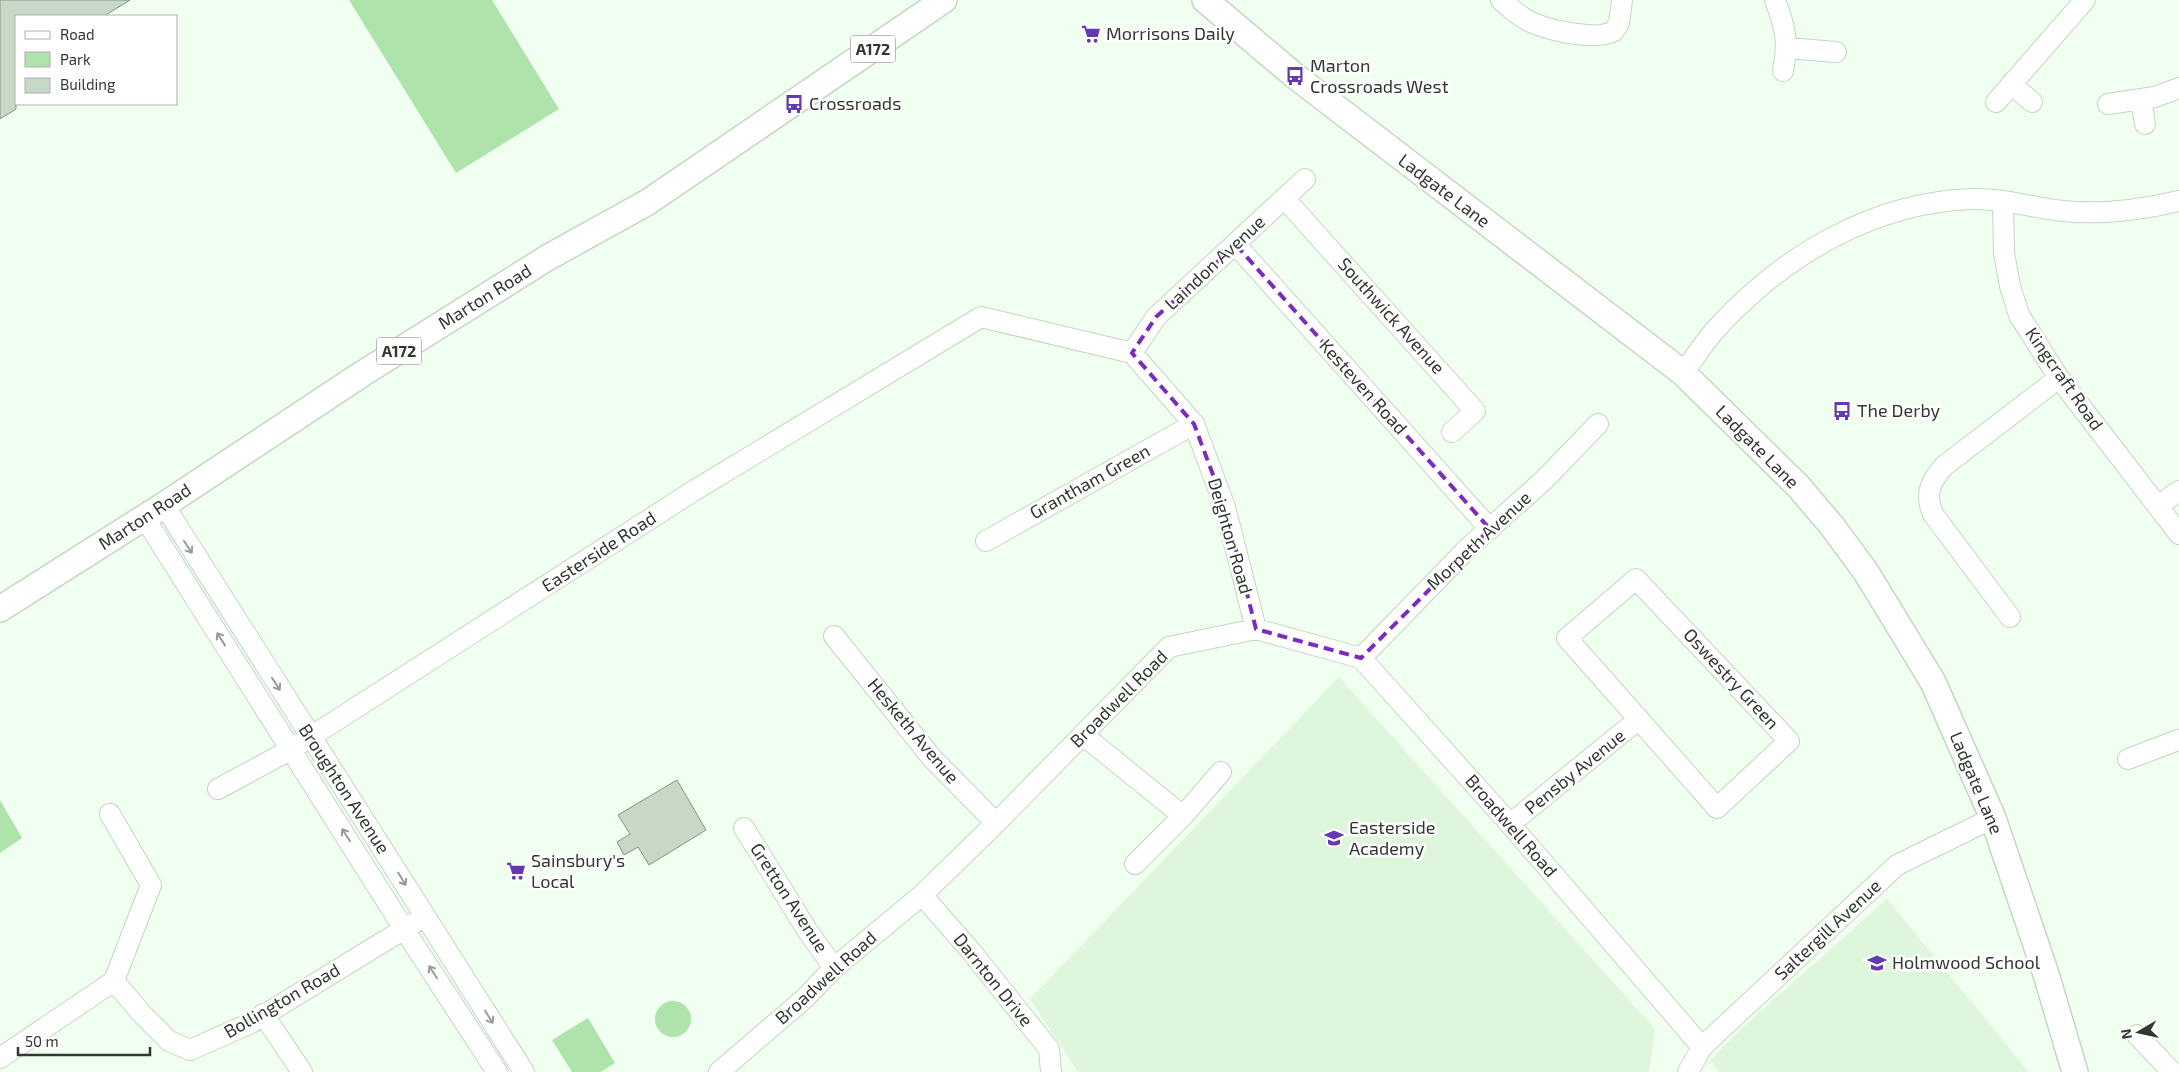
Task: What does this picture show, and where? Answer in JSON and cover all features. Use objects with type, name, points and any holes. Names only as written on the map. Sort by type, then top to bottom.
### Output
[{"type":"main road","name":"Marton Road","points":[[0,609],[154,511],[362,374],[513,280],[648,202],[944,0]]},
{"type":"main road","name":"Ladgate Lane","points":[[1205,0],[1295,76],[1682,373],[1799,487],[1866,572],[1933,682],[1993,818],[2046,974],[2075,1072]]},
{"type":"street","points":[[1501,0],[1514,12],[1533,23],[1559,30],[1595,36],[1614,31],[1619,23],[1622,0]]},
{"type":"street","points":[[1775,0],[1782,19],[1788,48],[1784,70]]},
{"type":"street","points":[[1996,102],[2085,0]]},
{"type":"street","points":[[1788,48],[1836,52]]},
{"type":"street","points":[[2011,84],[2032,102]]},
{"type":"street","points":[[2108,104],[2141,100],[2179,88]]},
{"type":"street","points":[[2141,100],[2145,124]]},
{"type":"street","name":"Laindon Avenue","points":[[1132,353],[1156,318],[1305,179]]},
{"type":"street","name":"Southwick Avenue","points":[[1284,198],[1476,410],[1452,432]]},
{"type":"street","points":[[1682,373],[1717,328],[1778,272],[1818,245],[1849,228],[1908,208],[1974,199],[2064,211],[2106,212],[2148,208],[2179,201]]},
{"type":"street","name":"Kingcraft Road","points":[[2003,202],[2004,253],[2010,286],[2019,315],[2059,378],[2179,534]]},
{"type":"street","name":"Kesteven Road","points":[[1236,245],[1490,529]]},
{"type":"street","name":"Easterside Road","points":[[218,789],[290,750],[695,490],[981,317],[1132,353]]},
{"type":"street","name":"Deighton Road","points":[[1132,353],[1194,424],[1226,507],[1256,629]]},
{"type":"street","points":[[2010,617],[1933,514],[1928,503],[1928,492],[1934,478],[1944,466],[2059,378]]},
{"type":"street","name":"Grantham Green","points":[[986,540],[1194,424]]},
{"type":"street","name":"Morpeth Avenue","points":[[1361,658],[1469,547],[1544,480],[1598,424]]},
{"type":"street","points":[[2158,506],[2179,491]]},
{"type":"street","name":"Broughton Avenue","points":[[154,511],[380,842],[524,1072]]},
{"type":"street","name":"Broughton Avenue","points":[[154,511],[290,750],[497,1072]]},
{"type":"street","name":"Oswestry Green","points":[[1636,579],[1788,741],[1717,808],[1639,719],[1567,638],[1636,579]]},
{"type":"street","name":"Broadwell Road","points":[[719,1072],[804,999],[834,968],[922,895],[996,823],[1169,647],[1256,629],[1361,658],[1510,824],[1702,1047]]},
{"type":"street","name":"Hesketh Avenue","points":[[834,636],[932,758],[996,823]]},
{"type":"street","name":"Pensby Avenue","points":[[1510,824],[1639,719]]},
{"type":"street","points":[[1083,735],[1183,816]]},
{"type":"street","points":[[2128,759],[2179,741]]},
{"type":"street","points":[[1135,864],[1183,816],[1221,772]]},
{"type":"street","points":[[0,1058],[114,981],[151,885],[110,814]]},
{"type":"street","name":"Saltergill Avenue","points":[[1688,1072],[1702,1047],[1897,866],[1993,818]]},
{"type":"street","name":"Gretton Avenue","points":[[744,828],[807,930],[834,968]]},
{"type":"street","name":"Darnton Drive","points":[[922,895],[970,950],[1049,1049],[1050,1072]]},
{"type":"street","name":"Bollington Road","points":[[114,981],[142,1014],[169,1041],[190,1050],[251,1023],[425,916]]},
{"type":"street","points":[[263,1014],[302,1072]]},
{"type":"street","points":[[2137,1035],[2172,1072]]},
{"type":"highlighted area","points":[[1236,245],[1490,529],[1361,658],[1256,629],[1225,507],[1194,424],[1132,353],[1156,317]]},
{"type":"shaded area","name":"Easterside Academy","points":[[1339,677],[1655,1029],[1649,1072],[1078,1072],[1030,999]]},
{"type":"shaded area","name":"Holmwood School","points":[[1887,899],[2029,1072],[1719,1072],[1710,1060],[1744,1026]]},
{"type":"green space","points":[[349,0],[492,0],[559,109],[456,173]]},
{"type":"green space","points":[[0,800],[22,838],[0,853]]},
{"type":"green space","points":[[673,1001],[680,1002],[686,1006],[690,1012],[690,1026],[686,1032],[680,1036],[673,1037],[666,1036],[660,1032],[656,1026],[655,1019],[656,1012],[660,1006],[666,1002]]},
{"type":"green space","points":[[588,1018],[615,1063],[601,1072],[572,1072],[552,1040]]},
{"type":"building","points":[[0,0],[130,0],[106,15],[15,15],[16,109],[0,119]]},
{"type":"building","points":[[677,780],[706,830],[649,865],[638,847],[624,855],[617,842],[630,834],[618,815]]},
{"type":"place","name":"Morrisons Daily","points":[[1091,34]]},
{"type":"place","name":"Marton Crossroads West","points":[[1295,76]]},
{"type":"place","name":"Crossroads","points":[[794,104]]},
{"type":"place","name":"The Derby","points":[[1842,411]]},
{"type":"place","name":"Easterside Academy","points":[[1334,838]]},
{"type":"place","name":"Sainsbury's Local","points":[[516,871]]},
{"type":"place","name":"Holmwood School","points":[[1877,963]]}]
